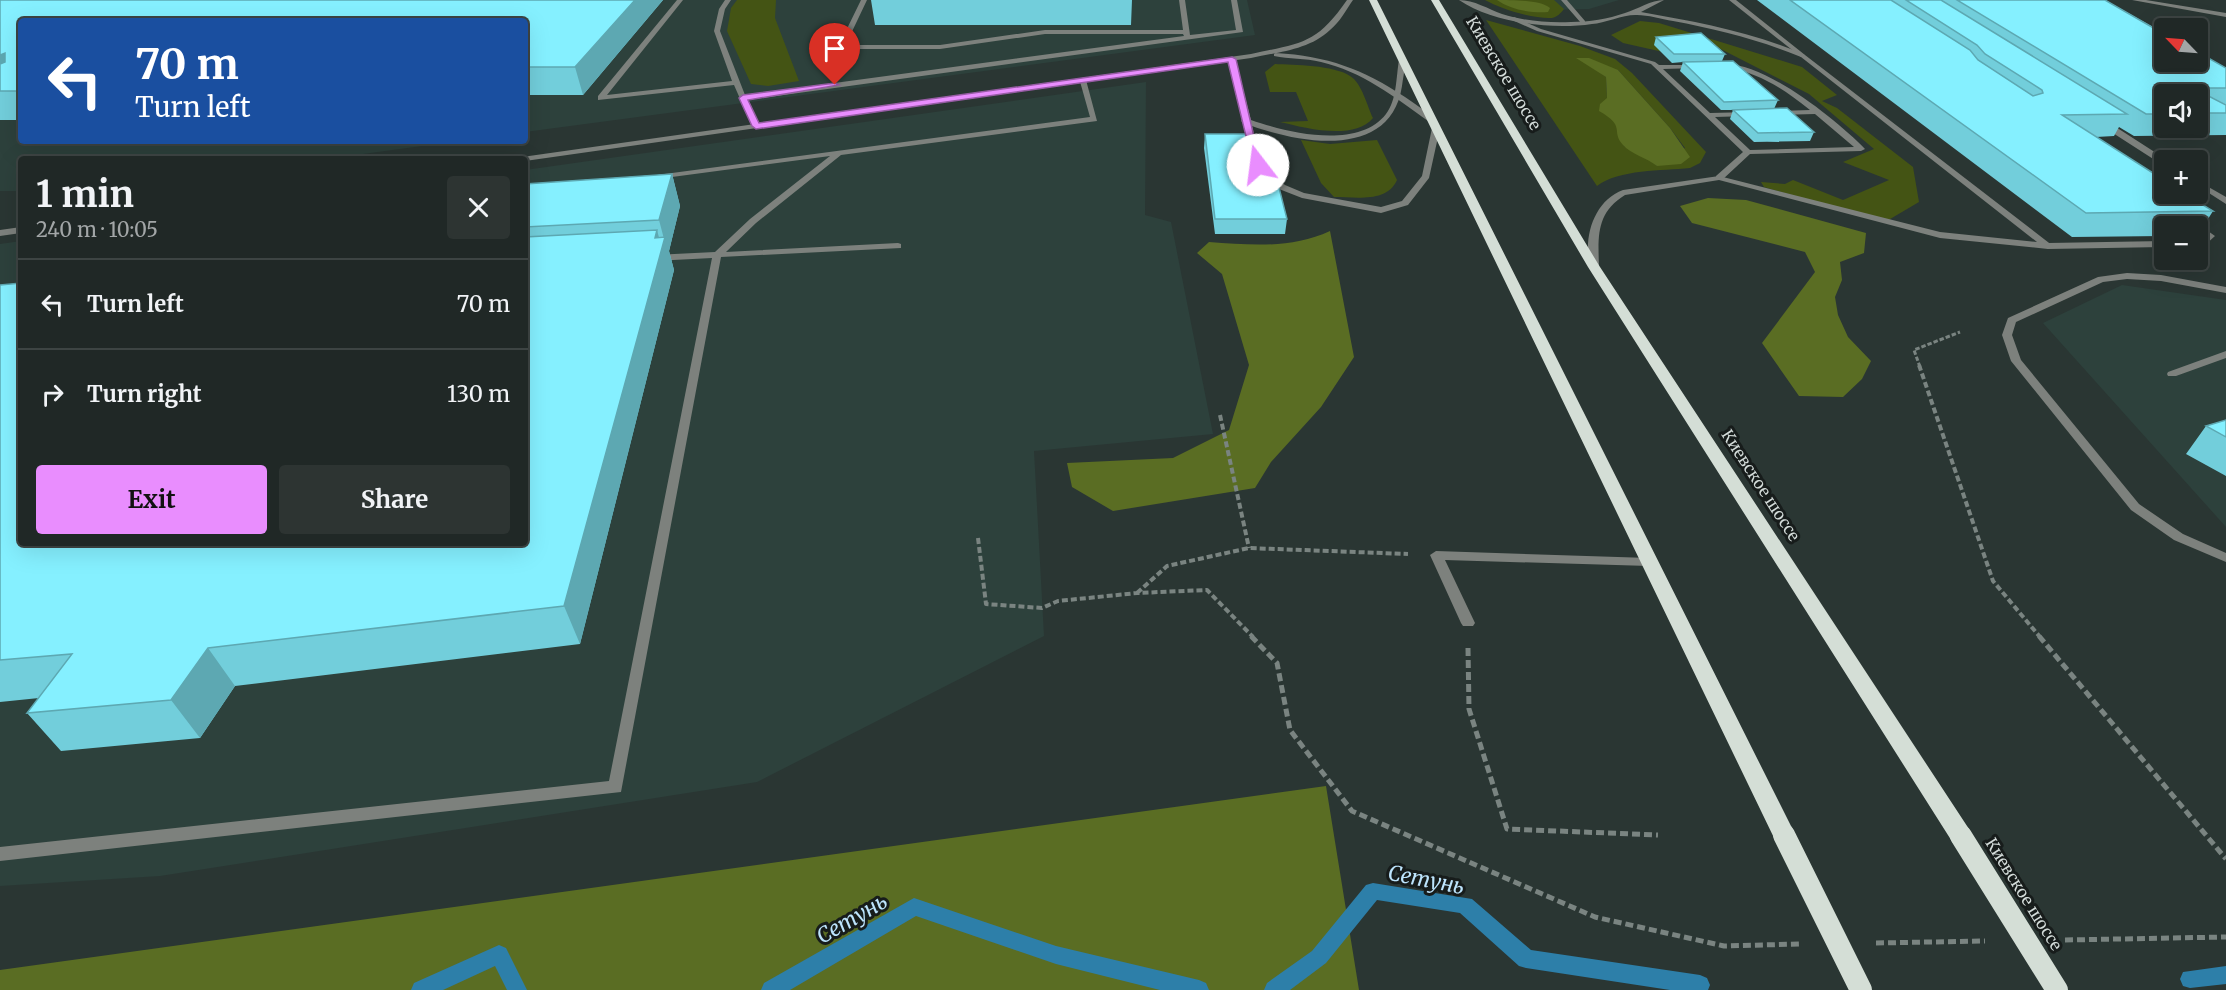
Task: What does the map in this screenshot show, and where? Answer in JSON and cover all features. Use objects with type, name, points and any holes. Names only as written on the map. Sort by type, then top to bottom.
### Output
[{"type":"highway","points":[[1373,0],[1860,990]]},
{"type":"highway","name":"Киевское шоссе","points":[[1434,0],[1594,267],[2057,990]]},
{"type":"street","points":[[680,0],[601,98],[736,83]]},
{"type":"street","points":[[728,0],[722,9],[717,31],[736,83],[756,126]]},
{"type":"street","points":[[864,0],[844,41],[856,47],[940,47],[1045,32],[1187,35],[1240,32],[1234,0]]},
{"type":"street","points":[[1182,0],[1187,35]]},
{"type":"street","points":[[528,158],[1251,56],[1304,44],[1315,38],[1329,29],[1350,0]]},
{"type":"street","points":[[1462,0],[1539,30],[1653,63],[1748,152]]},
{"type":"street","points":[[1564,0],[1583,22]]},
{"type":"street","points":[[1514,19],[1535,22],[1583,22],[1620,18],[1637,13],[1661,0]]},
{"type":"street","points":[[1732,0],[2048,246]]},
{"type":"street","points":[[2135,0],[2226,15]]},
{"type":"street","points":[[1637,13],[1708,26],[1782,47],[1803,56]]},
{"type":"street","points":[[743,98],[1187,35]]},
{"type":"street","points":[[1232,59],[1245,121],[1258,165],[1282,187],[1302,195],[1381,210],[1405,203],[1426,176],[1434,124],[1396,94],[1353,69],[1325,60],[1301,56],[1251,56]]},
{"type":"street","points":[[1245,121],[1271,131],[1302,136],[1336,138],[1360,133],[1382,123],[1392,108],[1402,60]]},
{"type":"street","points":[[1714,66],[1736,65],[1780,84],[1861,149],[1748,152],[1719,178]]},
{"type":"street","points":[[1658,67],[1703,66]]},
{"type":"street","points":[[653,178],[1094,119],[1082,80]]},
{"type":"street","points":[[1772,113],[1815,112]]},
{"type":"street","points":[[1783,113],[1795,123]]},
{"type":"street","points":[[1708,115],[1756,115]]},
{"type":"street","points":[[1722,115],[1734,125]]},
{"type":"street","points":[[2096,118],[2154,156]]},
{"type":"street","points":[[1782,141],[1793,151]]},
{"type":"street","points":[[1816,141],[1828,150]]},
{"type":"street","points":[[1753,142],[1764,152]]},
{"type":"street","points":[[0,854],[616,788],[717,255],[753,221],[838,154]]},
{"type":"street","points":[[1594,267],[1593,243],[1599,212],[1611,199],[1623,193],[1719,178],[1940,235],[2048,246],[2154,244]]},
{"type":"street","points":[[2208,189],[2226,201]]},
{"type":"street","points":[[0,233],[18,230]]},
{"type":"street","points":[[638,259],[898,246]]},
{"type":"street","points":[[2226,290],[2161,278],[2127,276],[2101,279],[2012,320],[2007,335],[2016,361],[2135,507],[2155,523],[2187,542],[2226,558]]},
{"type":"street","points":[[2172,374],[2226,354]]},
{"type":"street","points":[[1468,623],[1436,555],[1649,562]]},
{"type":"path","points":[[1960,332],[1914,350],[1993,581],[2226,859]]},
{"type":"path","points":[[1220,415],[1249,548]]},
{"type":"path","points":[[978,538],[986,604],[1042,608],[1058,601],[1137,593],[1207,590],[1277,663],[1290,730],[1352,811],[1595,917],[1724,946],[1808,944]]},
{"type":"path","points":[[1137,593],[1167,566],[1249,548],[1436,555]]},
{"type":"path","points":[[1468,623],[1469,709],[1508,830],[1658,835]]},
{"type":"path","points":[[2059,940],[2226,937]]},
{"type":"path","points":[[1868,943],[1987,941]]},
{"type":"shaded area","points":[[21,0],[1247,0],[1255,35],[528,132],[528,18],[18,18],[18,144],[437,144],[348,156],[18,156],[18,191],[0,191],[0,10]]},
{"type":"shaded area","points":[[1537,0],[1619,0],[1589,9],[1546,10]]},
{"type":"shaded area","points":[[1146,82],[1145,215],[1171,222],[1213,434],[1034,451],[1044,636],[757,782],[160,876],[0,886],[0,244],[18,241],[18,546],[528,546],[528,170]]},
{"type":"shaded area","points":[[2122,285],[2226,300],[2226,527],[2043,323]]},
{"type":"green space","points":[[737,0],[776,0],[775,18],[799,81],[768,86],[751,84],[727,31],[731,8]]},
{"type":"green space","points":[[1485,0],[1554,0],[1564,9],[1556,17],[1544,18],[1517,13]]},
{"type":"green space","points":[[1497,0],[1533,2],[1550,8],[1548,12],[1528,11],[1508,6]]},
{"type":"green space","points":[[1486,20],[1580,46],[1615,59],[1632,73],[1706,152],[1700,163],[1690,168],[1617,176],[1597,186]],"holes":[[[1597,70],[1618,70],[1685,148],[1657,166],[1647,157],[1624,146],[1607,98],[1606,77]]]},
{"type":"green space","points":[[1640,21],[1659,23],[1802,67],[1837,95],[1822,101],[1837,108],[1913,167],[1919,202],[1885,222],[1764,187],[1761,182],[1785,184],[1793,180],[1843,200],[1889,180],[1843,162],[1874,149],[1809,94],[1703,40],[1672,54],[1623,43],[1611,35]]},
{"type":"green space","points":[[1576,58],[1589,58],[1618,70],[1670,128],[1690,157],[1681,164],[1657,166],[1626,148],[1619,140],[1613,121],[1599,111],[1600,104],[1607,98],[1606,77]]},
{"type":"green space","points":[[1275,64],[1303,65],[1343,72],[1354,79],[1361,89],[1373,118],[1365,125],[1342,131],[1315,129],[1280,122],[1308,121],[1296,92],[1270,92],[1265,72]]},
{"type":"green space","points":[[1301,140],[1330,144],[1377,140],[1397,180],[1386,192],[1378,195],[1361,198],[1334,197],[1321,183]]},
{"type":"green space","points":[[1708,198],[1746,200],[1866,233],[1864,253],[1840,262],[1842,280],[1835,297],[1838,315],[1848,337],[1871,361],[1862,379],[1843,397],[1799,396],[1762,343],[1815,272],[1805,252],[1692,223],[1680,206]]},
{"type":"green space","points":[[1330,231],[1354,357],[1321,407],[1271,462],[1255,488],[1113,511],[1072,487],[1067,463],[1173,458],[1229,430],[1249,365],[1222,274],[1197,253],[1209,242],[1255,245],[1286,243],[1301,241]]},
{"type":"green space","points":[[1326,786],[1359,990],[0,990],[0,970]]},
{"type":"building","points":[[0,0],[635,0],[575,67],[528,67],[528,18],[18,18],[18,91],[0,91],[0,64],[5,62],[5,53],[0,55]]},
{"type":"building","points":[[1790,0],[1891,0],[1970,50],[1978,60],[2033,96],[2043,93],[2042,90],[1985,54],[1977,45],[1906,0],[1941,0],[2127,114],[2062,115],[2154,174],[2154,204],[2201,204],[2213,211],[2086,213]]},
{"type":"building","points":[[1957,0],[2105,0],[2154,28],[2154,72],[2208,72],[2208,58],[2226,68],[2226,88],[2208,88],[2208,84],[2154,84],[2154,114],[2146,114]]},
{"type":"building","points":[[1701,33],[1725,54],[1674,54],[1656,37]]},
{"type":"building","points":[[1733,61],[1778,100],[1724,102],[1683,62]]},
{"type":"building","points":[[2208,96],[2226,105],[2226,113],[2208,113]]},
{"type":"building","points":[[1787,108],[1814,132],[1758,133],[1733,110]]},
{"type":"building","points":[[1205,134],[1249,134],[1254,152],[1275,172],[1287,219],[1215,219]]},
{"type":"building","points":[[1261,140],[1266,140],[1270,158],[1265,153]]},
{"type":"building","points":[[672,174],[659,220],[528,227],[528,184]]},
{"type":"building","points":[[657,230],[655,238],[665,237],[564,606],[208,648],[171,700],[27,713],[72,654],[0,660],[0,285],[18,283],[18,546],[528,546],[528,237]]},
{"type":"building","points":[[2226,420],[2226,437],[2206,426]]},
{"type":"waterway","name":"Сетунь","points":[[1274,990],[1319,957],[1373,891],[1465,905],[1526,959],[1700,985]]},
{"type":"waterway","name":"Сетунь","points":[[771,990],[914,907],[1056,955],[1199,990]]},
{"type":"waterway","name":"Сетунь","points":[[421,990],[499,954],[517,990]]},
{"type":"waterway","name":"Сетунь","points":[[2190,979],[2226,975]]},
{"type":"route","points":[[835,85],[743,98],[756,126],[1232,59],[1245,121],[1258,165]]}]
